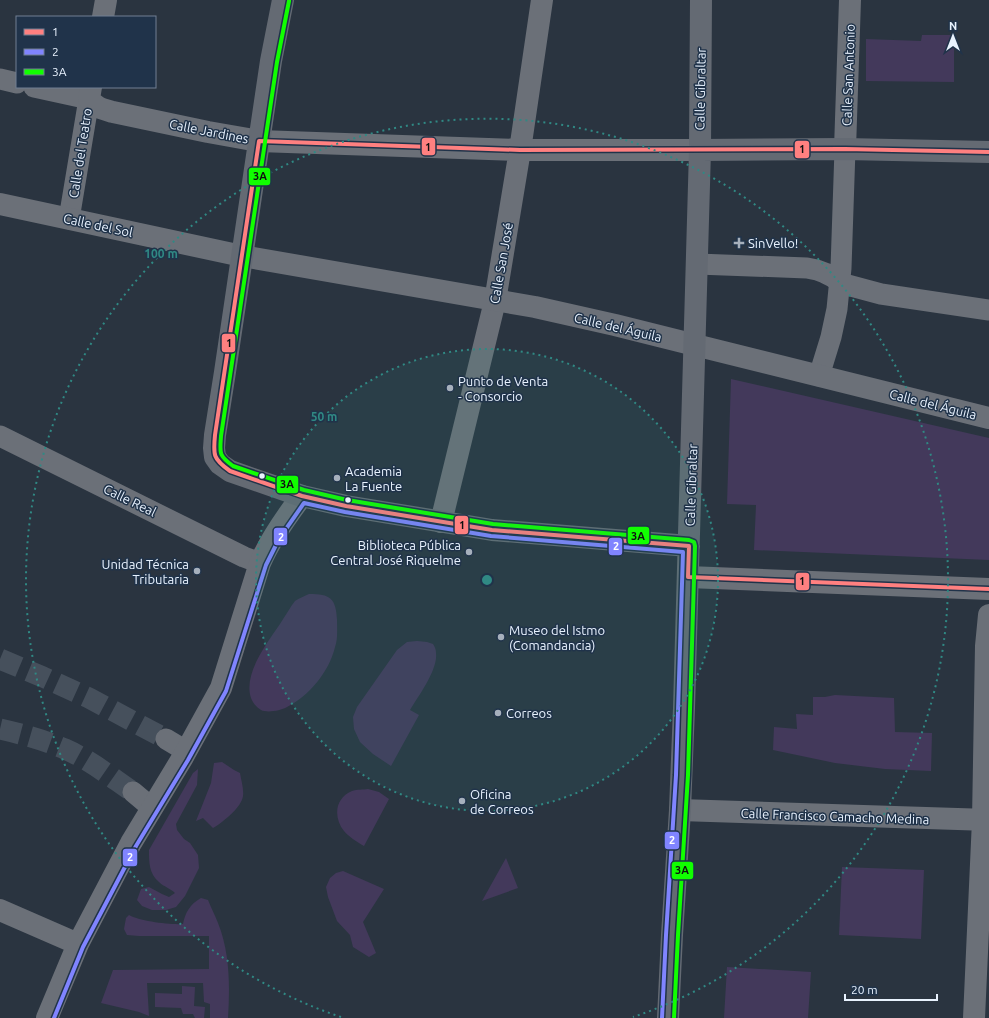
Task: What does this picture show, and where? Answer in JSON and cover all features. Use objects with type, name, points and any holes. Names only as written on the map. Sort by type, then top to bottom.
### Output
[{"type":"main road","points":[[283,0],[259,141],[215,435],[215,457],[220,464],[230,471],[302,496],[346,506],[492,530],[689,546]]},
{"type":"main road","name":"Calle Gibraltar","points":[[668,1018],[680,810],[688,577],[700,150],[701,0]]},
{"type":"main road","name":"Calle Jardines","points":[[700,150],[845,149],[989,152]]},
{"type":"street","points":[[103,16],[106,0]]},
{"type":"street","name":"Calle San José","points":[[441,522],[495,301],[520,150],[542,0]]},
{"type":"street","name":"Calle San Antonio","points":[[845,149],[850,0]]},
{"type":"street","points":[[0,79],[16,83]]},
{"type":"street","name":"Calle Jardines","points":[[43,88],[90,93],[93,105],[113,112],[259,141],[520,150],[700,150]]},
{"type":"street","name":"Calle del Teatro","points":[[69,219],[90,93]]},
{"type":"street","points":[[819,376],[831,337],[837,309],[840,283],[845,149]]},
{"type":"street","name":"Calle del Sol","points":[[0,204],[242,256]]},
{"type":"street","name":"Calle del Águila","points":[[242,256],[495,301],[615,325],[989,418]]},
{"type":"street","points":[[697,264],[807,268],[825,273],[840,283],[881,294],[989,310]]},
{"type":"street","name":"Calle Real","points":[[0,436],[244,557],[260,563]]},
{"type":"street","points":[[47,1018],[78,944],[131,843],[186,751],[221,688],[260,563],[267,546],[302,496]]},
{"type":"street","points":[[688,577],[989,589]]},
{"type":"street","points":[[974,1018],[986,820],[986,646],[989,615]]},
{"type":"street","points":[[166,739],[186,751]]},
{"type":"street","points":[[133,792],[152,808]]},
{"type":"street","name":"Calle Francisco Camacho Medina","points":[[680,810],[986,820]]},
{"type":"street","points":[[0,910],[78,944]]},
{"type":"shaded area","points":[[922,35],[954,35],[954,82],[866,81],[866,39],[921,41]]},
{"type":"shaded area","points":[[731,379],[989,438],[989,560],[754,550],[756,505],[727,504]]},
{"type":"shaded area","points":[[309,594],[327,596],[333,602],[335,607],[337,637],[332,656],[323,674],[303,696],[281,710],[261,710],[255,705],[251,698],[249,689],[253,669],[263,649],[293,603]]},
{"type":"shaded area","points":[[417,641],[433,644],[436,651],[436,660],[431,675],[410,710],[419,715],[391,766],[373,754],[360,742],[354,729],[353,717],[357,707],[397,650],[407,642]]},
{"type":"shaded area","points":[[835,695],[894,698],[895,732],[932,733],[931,771],[885,769],[835,763],[773,750],[774,727],[797,729],[796,714],[813,715],[813,697]]},
{"type":"shaded area","points":[[222,762],[240,773],[243,796],[235,810],[226,819],[213,828],[203,818],[196,821],[211,783],[214,763]]},
{"type":"shaded area","points":[[198,769],[197,785],[176,824],[177,830],[184,839],[190,843],[198,855],[199,868],[185,896],[176,907],[166,910],[152,910],[142,906],[137,900],[141,889],[149,887],[169,897],[175,893],[161,884],[151,872],[149,850],[193,773]]},
{"type":"shaded area","points":[[368,789],[379,792],[389,799],[364,846],[344,831],[340,826],[337,814],[339,803],[346,794],[354,790]]},
{"type":"shaded area","points":[[506,858],[518,888],[482,901]]},
{"type":"shaded area","points":[[842,867],[924,870],[921,939],[839,935]]},
{"type":"shaded area","points":[[343,871],[384,889],[363,922],[376,953],[369,957],[353,947],[350,935],[337,921],[328,897],[326,887],[330,878],[336,873]]},
{"type":"shaded area","points":[[201,898],[208,900],[218,923],[225,946],[229,982],[228,1018],[210,1018],[210,1004],[204,1002],[203,983],[147,983],[149,1016],[139,1012],[101,1003],[113,970],[209,969],[209,936],[139,936],[127,935],[124,929],[126,918],[129,915],[155,922],[183,924],[189,909]]},
{"type":"shaded area","points":[[727,967],[811,972],[808,1018],[724,1018]]},
{"type":"shaded area","points":[[182,986],[195,987],[194,1006],[205,1007],[204,1018],[195,1018],[193,1014],[183,1014],[181,1008],[155,1007],[155,993],[182,994]]},
{"type":"tunnel","points":[[0,659],[89,698],[166,739]]},
{"type":"tunnel","points":[[0,729],[49,743],[74,753],[92,763],[133,792]]},
{"type":"transit line","name":"3A","points":[[289,1],[277,62],[221,436],[220,446],[222,456],[233,466],[304,490],[347,500],[493,524],[689,540],[694,542],[688,775],[674,1018]]},
{"type":"transit line","name":"1","points":[[989,152],[845,149],[520,150],[259,141],[214,447],[217,460],[230,471],[302,496],[346,506],[492,530],[689,546],[688,577],[989,589]]},
{"type":"transit line","name":"2","points":[[54,1018],[83,947],[136,846],[188,760],[226,691],[266,565],[279,539],[304,503],[345,512],[491,536],[683,552],[676,775],[662,1018]]},
{"type":"place","name":"SinVello!","points":[[739,243]]},
{"type":"place","name":"Punto de Venta - Consorcio","points":[[450,388]]},
{"type":"place","name":"Academia La Fuente","points":[[337,478]]},
{"type":"place","name":"Biblioteca Pública Central José Riquelme","points":[[469,552]]},
{"type":"place","name":"Unidad Técnica Tributaria","points":[[197,571]]},
{"type":"place","name":"Museo del Istmo (Comandancia)","points":[[501,637]]},
{"type":"place","name":"Correos","points":[[498,713]]},
{"type":"place","name":"Oficina de Correos","points":[[462,801]]}]
